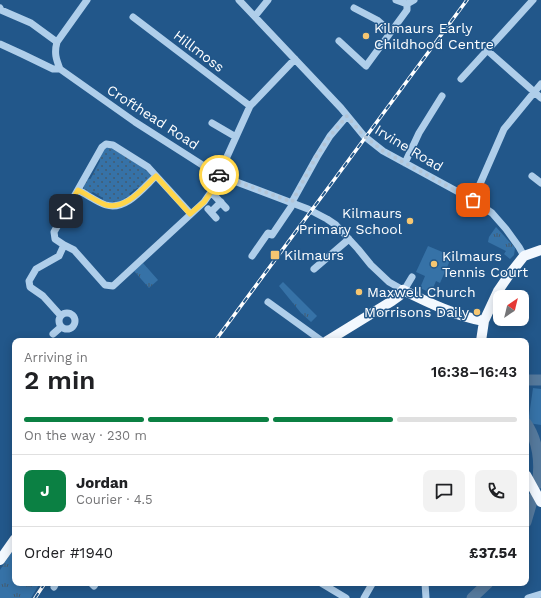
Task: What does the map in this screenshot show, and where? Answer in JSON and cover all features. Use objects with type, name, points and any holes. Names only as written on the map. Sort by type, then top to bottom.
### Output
[{"type":"main road","points":[[481,338],[484,321],[498,291],[508,285],[524,256],[541,251]]},
{"type":"main road","points":[[332,338],[392,302],[403,290],[440,308],[472,319],[484,321]]},
{"type":"main road","points":[[529,483],[541,502]]},
{"type":"main road","points":[[0,560],[12,543]]},
{"type":"street","points":[[60,69],[56,60],[57,42],[87,0]]},
{"type":"street","name":"Irvine Road","points":[[239,0],[341,108],[364,136],[383,151],[473,200],[492,213],[506,229],[524,256]]},
{"type":"street","points":[[255,16],[268,0]]},
{"type":"street","points":[[396,0],[407,4],[414,0]]},
{"type":"street","points":[[461,79],[533,0]]},
{"type":"street","points":[[339,41],[366,66],[406,10],[407,4]]},
{"type":"street","points":[[0,8],[1,10],[31,23],[57,42]]},
{"type":"street","points":[[354,8],[377,20],[391,32]]},
{"type":"street","name":"Hillmoss","points":[[133,17],[250,106]]},
{"type":"street","name":"Crofthead Road","points":[[0,44],[53,69],[60,69],[135,122],[218,175],[292,202],[327,219],[336,225],[371,265],[389,282],[403,290]]},
{"type":"street","points":[[488,51],[541,98]]},
{"type":"street","points":[[190,214],[148,167],[113,145],[106,144],[102,147],[54,232],[55,239],[74,250],[105,285],[113,286],[204,202],[211,192],[250,106],[295,59]]},
{"type":"street","points":[[473,200],[504,129],[541,84]]},
{"type":"street","points":[[405,163],[419,133],[442,96]]},
{"type":"street","points":[[252,256],[268,233],[272,235],[291,207],[292,202],[316,157],[326,141],[347,116]]},
{"type":"street","points":[[212,123],[236,137]]},
{"type":"street","points":[[78,190],[106,205],[117,206],[130,200],[156,176]]},
{"type":"street","points":[[532,176],[541,183]]},
{"type":"street","points":[[211,192],[223,205],[209,211],[216,218]]},
{"type":"street","points":[[314,268],[349,239]]},
{"type":"street","points":[[61,316],[43,296],[30,287],[29,281],[36,269],[59,256],[64,245]]},
{"type":"street","points":[[403,290],[412,277]]},
{"type":"street","points":[[268,302],[318,338]]},
{"type":"street","points":[[70,314],[74,318],[74,325],[69,329],[61,326],[59,321],[61,316],[70,314]]},
{"type":"street","points":[[53,334],[61,326]]},
{"type":"street","points":[[326,586],[346,598]]},
{"type":"street","points":[[364,598],[371,586]]},
{"type":"street","points":[[426,586],[426,598]]},
{"type":"street","points":[[528,598],[541,594]]},
{"type":"green space","points":[[109,147],[139,164],[153,177],[140,188],[137,188],[130,193],[130,197],[117,203],[107,202],[93,192],[91,193],[84,190],[87,180],[91,178],[100,161],[99,157],[104,149]]},
{"type":"green space","points":[[496,227],[515,248],[514,255],[510,259],[504,254],[506,251],[488,242],[489,237]]},
{"type":"green space","name":"Kilmaurs Tennis Court","points":[[428,246],[452,256],[440,283],[436,281],[431,293],[420,288],[425,276],[416,272]]},
{"type":"green space","points":[[143,263],[158,280],[149,288],[134,271]]},
{"type":"green space","points":[[283,282],[317,316],[311,322],[301,313],[279,286]]},
{"type":"green space","points":[[533,388],[541,389],[541,425],[529,423]]},
{"type":"green space","points":[[12,552],[12,586],[38,586],[31,598],[0,598],[0,570]]},
{"type":"waterway","points":[[529,380],[541,380]]},
{"type":"waterway","points":[[529,428],[538,452],[539,468],[537,484]]},
{"type":"waterway","points":[[529,512],[533,498]]},
{"type":"waterway","points":[[472,598],[485,586]]},
{"type":"railway","points":[[217,338],[467,0]]},
{"type":"railway","points":[[35,598],[43,586]]},
{"type":"way so far","points":[[219,175],[292,202],[316,157],[330,136],[347,116],[364,136],[383,151],[473,200]]},
{"type":"place","name":"Kilmaurs Early Childhood Centre","points":[[366,36]]},
{"type":"place","name":"Kilmaurs Primary School","points":[[410,221]]},
{"type":"place","name":"Kilmaurs","points":[[275,255]]},
{"type":"place","name":"Kilmaurs Tennis Court","points":[[434,264]]},
{"type":"place","name":"Maxwell Church","points":[[359,292]]},
{"type":"place","name":"Morrisons Daily","points":[[477,312]]},
{"type":"route","points":[[66,211],[78,190],[106,205],[117,206],[130,200],[156,176],[190,214],[204,202],[211,192],[219,175]]}]
